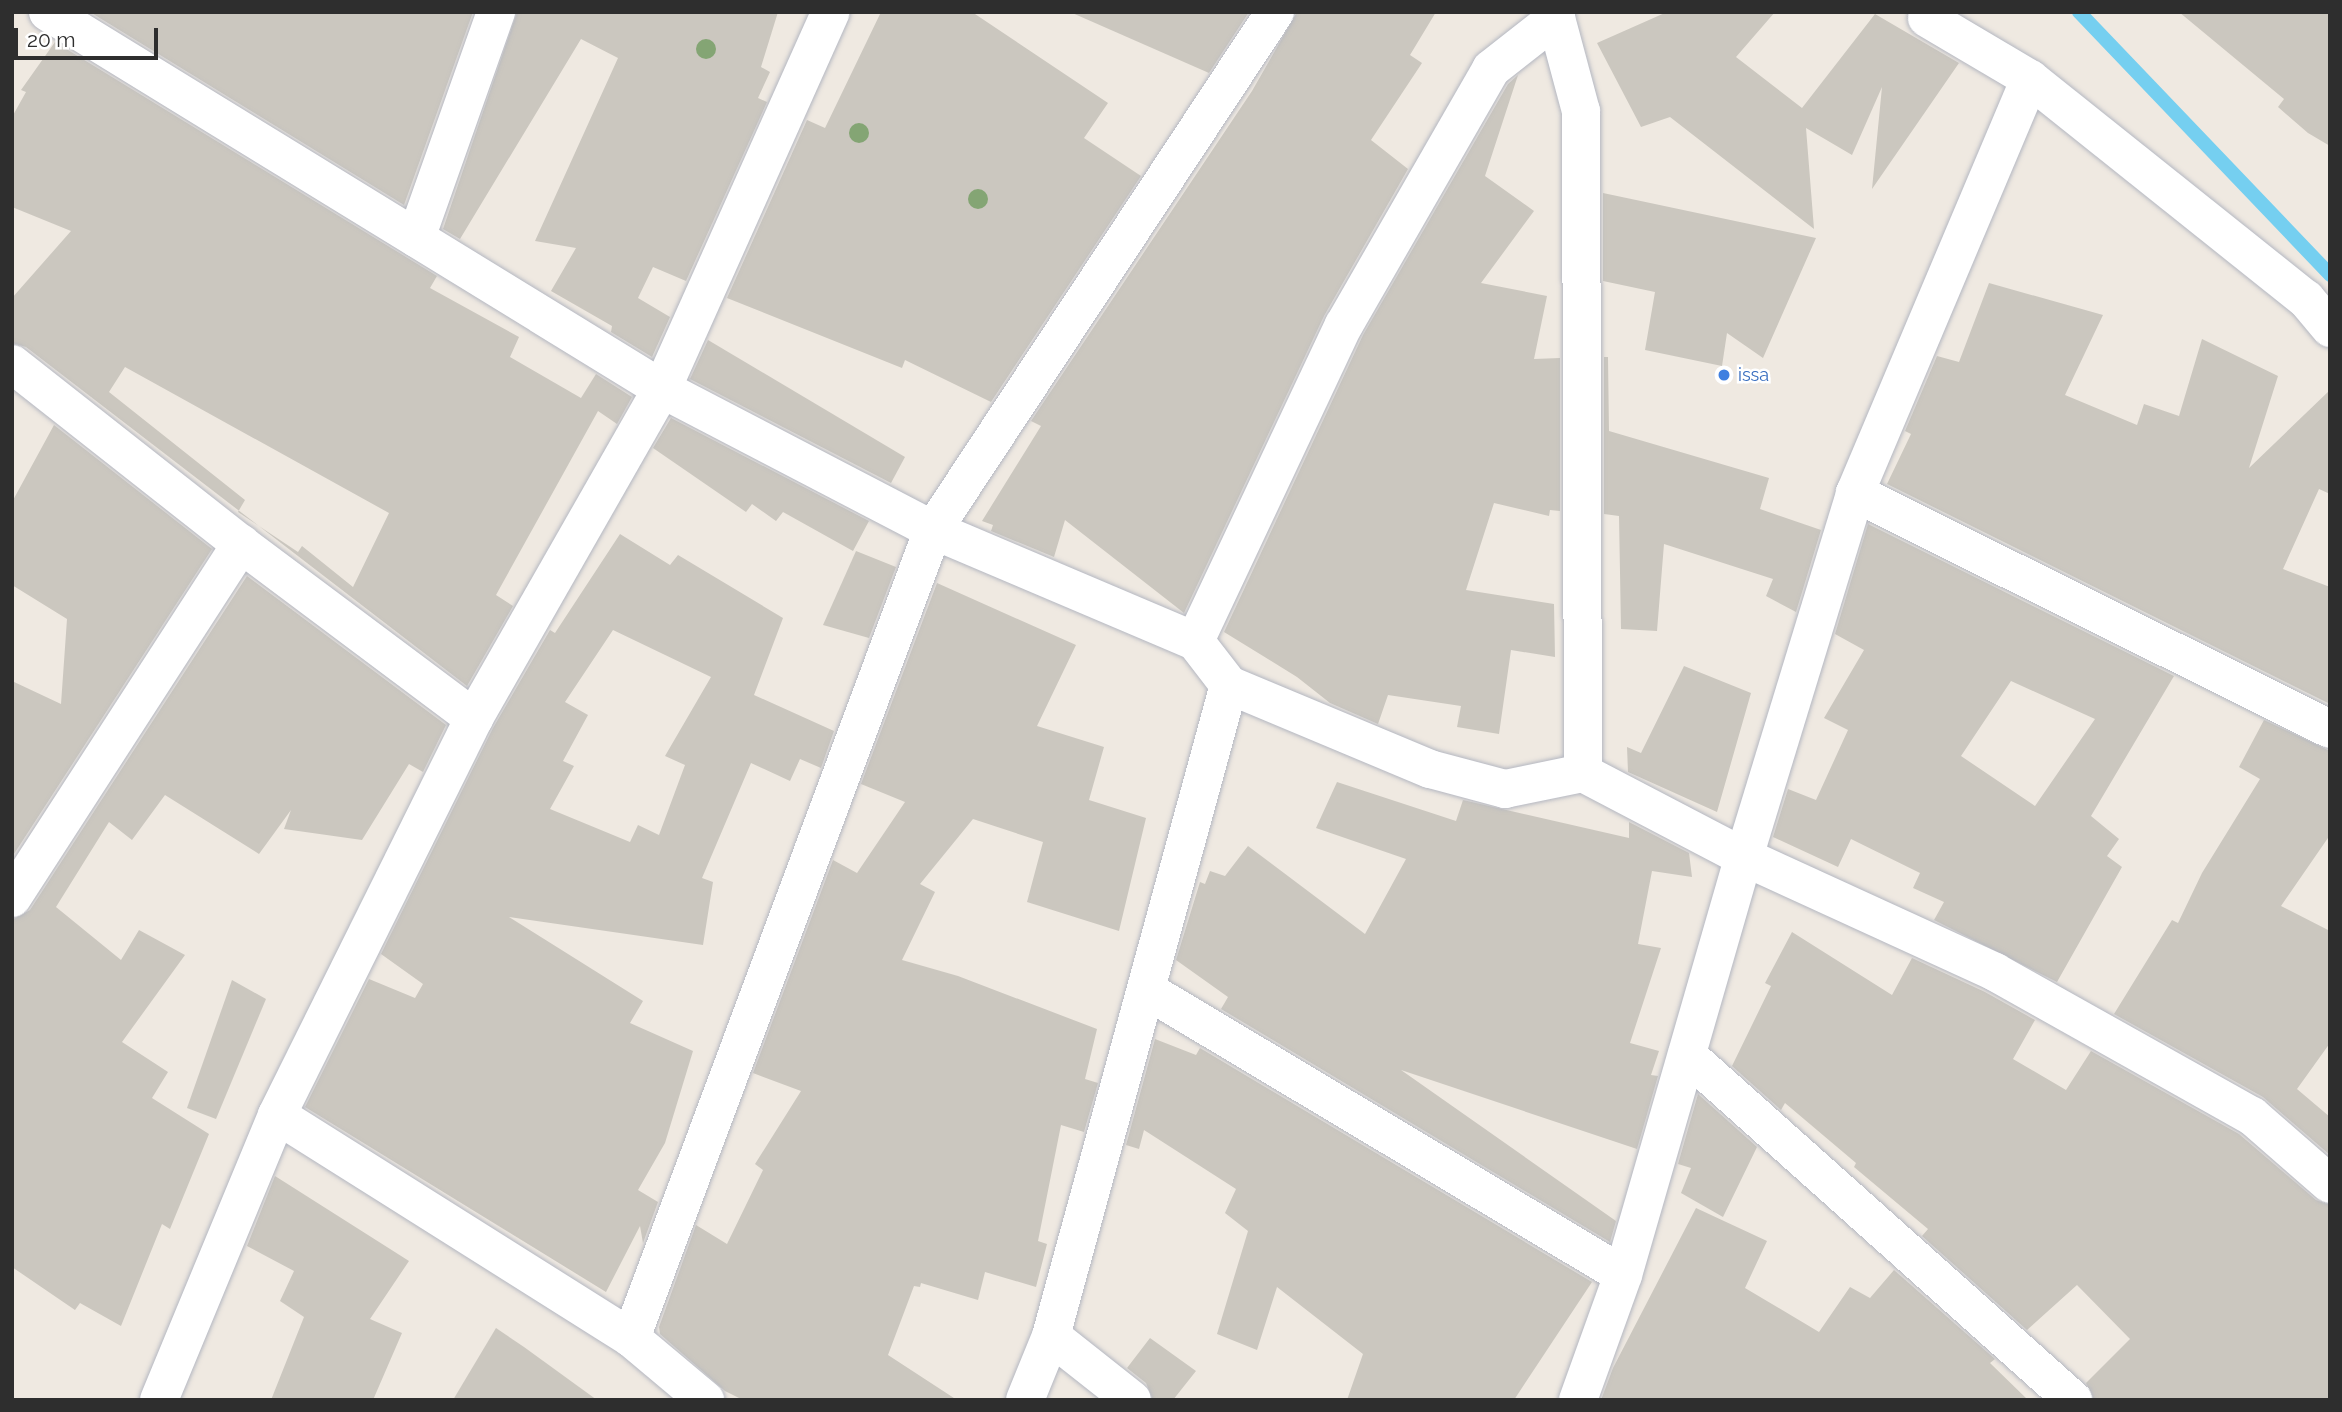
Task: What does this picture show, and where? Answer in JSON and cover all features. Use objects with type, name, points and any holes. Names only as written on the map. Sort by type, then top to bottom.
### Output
[{"type":"street","points":[[48,12],[662,389],[933,530],[1195,641],[1229,685],[1430,769],[1505,789],[1583,773],[1744,857],[1995,972],[2252,1116],[2330,1184]]},
{"type":"street","points":[[416,238],[496,12]]},
{"type":"street","points":[[159,1400],[278,1115],[474,718],[662,389],[831,12]]},
{"type":"street","points":[[631,1338],[933,530],[1275,12]]},
{"type":"street","points":[[1195,641],[1343,325],[1491,69],[1556,15],[1581,111],[1583,773]]},
{"type":"street","points":[[1927,18],[2030,79],[2306,299],[2330,328]]},
{"type":"street","points":[[1578,1400],[1623,1275],[1744,857],[1855,493],[2030,79]]},
{"type":"street","points":[[12,364],[241,544],[474,718]]},
{"type":"street","points":[[1855,493],[2330,729]]},
{"type":"street","points":[[17,881],[241,544]]},
{"type":"street","points":[[1025,1400],[1051,1336],[1148,991],[1229,685]]},
{"type":"street","points":[[1148,991],[1623,1275]]},
{"type":"street","points":[[1687,1055],[2073,1400]]},
{"type":"street","points":[[278,1115],[631,1338],[705,1400]]},
{"type":"street","points":[[1051,1336],[1132,1400]]},
{"type":"building","points":[[90,12],[473,12],[404,205]]},
{"type":"building","points":[[517,12],[778,12],[761,67],[770,72],[758,98],[767,102],[686,281],[653,267],[638,298],[670,317],[652,357],[611,332],[612,326],[551,291],[576,248],[535,241],[618,58],[581,39],[460,239],[443,229]]},
{"type":"building","points":[[881,12],[972,12],[1108,103],[1084,138],[1141,176],[991,402],[905,360],[902,368],[727,298],[807,120],[825,128]]},
{"type":"building","points":[[1070,12],[1249,12],[1209,73]]},
{"type":"building","points":[[1297,12],[1436,12],[1410,55],[1422,63],[1371,140],[1408,169],[1324,316],[1184,613],[1065,520],[1054,557],[991,531],[993,525],[982,521],[1041,426],[1031,421],[1252,91]]},
{"type":"building","points":[[1667,12],[1775,12],[1736,57],[1802,108],[1875,14],[1959,63],[1872,189],[1882,87],[1852,155],[1806,128],[1814,229],[1670,117],[1641,127],[1597,43]]},
{"type":"building","points":[[2179,12],[2330,12],[2330,146],[2308,133],[2278,107],[2284,99]]},
{"type":"building","points":[[55,42],[437,276],[430,288],[519,337],[510,357],[581,398],[596,374],[632,397],[617,424],[598,411],[496,595],[513,606],[467,686],[258,525],[298,552],[302,546],[353,587],[389,513],[125,367],[109,392],[245,500],[239,511],[26,347],[12,343],[12,298],[71,231],[12,207],[12,117],[26,92],[21,90]]},
{"type":"building","points":[[1518,75],[1485,176],[1534,211],[1481,283],[1547,296],[1534,359],[1560,358],[1560,511],[1550,510],[1549,516],[1494,503],[1466,590],[1554,604],[1555,657],[1511,650],[1499,734],[1457,727],[1461,706],[1388,695],[1378,724],[1330,703],[1297,677],[1224,632],[1363,335],[1508,84]]},
{"type":"building","points":[[1603,193],[1816,238],[1763,358],[1727,333],[1722,366],[1645,350],[1655,292],[1603,281]]},
{"type":"building","points":[[1989,283],[2103,315],[2065,395],[2137,425],[2144,404],[2179,416],[2202,339],[2278,376],[2249,468],[2330,390],[2330,494],[2319,489],[2283,569],[2330,587],[2330,704],[1887,484],[1911,434],[1905,431],[1937,356],[1959,362]]},
{"type":"building","points":[[708,340],[905,457],[891,483],[690,379]]},
{"type":"building","points":[[1604,357],[1608,357],[1609,431],[1769,478],[1760,509],[1821,530],[1796,612],[1766,596],[1773,579],[1664,544],[1657,631],[1621,629],[1619,516],[1604,514]]},
{"type":"building","points":[[671,418],[869,521],[853,551],[783,512],[776,521],[752,504],[746,512],[653,448]]},
{"type":"building","points":[[54,425],[212,549],[12,857],[12,681],[61,704],[67,619],[12,585],[12,502]]},
{"type":"building","points":[[1868,524],[2174,676],[2091,816],[2119,839],[2107,856],[2122,867],[2057,982],[1934,920],[1944,902],[1913,888],[1920,873],[1851,839],[1838,867],[1773,837],[1788,789],[1816,800],[1848,730],[1824,718],[1864,650],[1835,634]],"holes":[[[2011,681],[2095,719],[2035,806],[1961,756]]]},
{"type":"building","points":[[620,534],[670,565],[678,555],[783,618],[754,695],[834,731],[821,768],[800,759],[790,781],[751,763],[702,878],[713,882],[703,945],[509,917],[643,1001],[630,1023],[693,1051],[665,1143],[638,1190],[658,1202],[643,1243],[640,1226],[606,1292],[305,1107],[369,979],[415,998],[423,984],[381,954],[493,728],[550,630],[555,633]],"holes":[[[613,630],[711,677],[665,756],[685,765],[659,835],[638,825],[630,842],[550,809],[574,766],[563,761],[588,715],[565,702]]]},
{"type":"building","points":[[856,551],[896,567],[869,638],[823,625]]},
{"type":"building","points":[[247,576],[446,725],[423,772],[409,764],[362,840],[284,829],[291,810],[259,854],[165,795],[132,840],[109,822],[56,907],[121,960],[139,930],[185,955],[122,1042],[168,1072],[152,1098],[209,1134],[170,1229],[162,1224],[121,1326],[80,1303],[75,1310],[12,1267],[12,920],[30,910]]},
{"type":"building","points":[[937,583],[1076,645],[1037,726],[1104,747],[1089,800],[1146,818],[1119,931],[1027,902],[1043,842],[973,819],[920,884],[935,892],[902,960],[958,976],[1097,1029],[1085,1079],[1098,1083],[1084,1132],[1061,1125],[1038,1241],[1047,1244],[1036,1287],[985,1272],[978,1300],[921,1283],[920,1287],[914,1286],[888,1355],[957,1400],[743,1400],[725,1391],[660,1334],[659,1327],[696,1225],[727,1244],[763,1170],[755,1164],[801,1091],[753,1073],[833,860],[857,873],[905,802],[861,784]]},
{"type":"building","points":[[1684,666],[1751,693],[1717,812],[1628,772],[1627,747],[1641,753]]},
{"type":"building","points":[[2264,720],[2330,751],[2330,835],[2281,906],[2330,931],[2330,1043],[2297,1089],[2330,1117],[2330,1155],[2263,1097],[2114,1014],[2172,920],[2178,923],[2202,873],[2260,779],[2239,767]]},
{"type":"building","points":[[1337,782],[1456,821],[1463,800],[1629,838],[1629,822],[1689,853],[1692,877],[1652,871],[1638,944],[1661,948],[1630,1043],[1659,1051],[1651,1075],[1658,1076],[1637,1149],[1401,1070],[1616,1221],[1610,1242],[1221,1009],[1228,997],[1176,960],[1200,882],[1205,884],[1210,871],[1225,876],[1248,846],[1365,934],[1406,859],[1316,828]]},
{"type":"building","points":[[1792,932],[1892,995],[1912,958],[1985,992],[2035,1020],[2013,1059],[2066,1090],[2091,1051],[2239,1134],[2316,1200],[2330,1205],[2330,1400],[2094,1400],[2086,1383],[2130,1339],[2077,1285],[2027,1330],[1922,1236],[1928,1229],[1854,1167],[1856,1163],[1785,1103],[1781,1110],[1732,1066],[1771,986],[1765,983]]},
{"type":"building","points":[[232,980],[266,999],[216,1119],[187,1108]]},
{"type":"building","points":[[1155,1039],[1196,1055],[1200,1048],[1592,1282],[1514,1400],[1347,1400],[1363,1354],[1277,1287],[1257,1350],[1217,1334],[1248,1231],[1225,1213],[1236,1189],[1144,1130],[1139,1149],[1126,1145]]},
{"type":"building","points":[[1698,1094],[1757,1147],[1723,1217],[1681,1193],[1691,1168],[1678,1164]]},
{"type":"building","points":[[275,1176],[409,1261],[370,1319],[402,1333],[373,1400],[271,1400],[304,1317],[280,1301],[294,1271],[247,1246]]},
{"type":"building","points":[[1696,1208],[1767,1241],[1745,1288],[1819,1332],[1850,1287],[1870,1298],[1894,1270],[1995,1359],[1990,1363],[2028,1400],[1601,1400],[1613,1368]]},
{"type":"building","points":[[496,1328],[524,1347],[597,1400],[453,1400]]},
{"type":"building","points":[[1150,1338],[1196,1371],[1173,1400],[1153,1400],[1146,1383],[1127,1368]]},
{"type":"waterway","points":[[2079,12],[2330,275]]},
{"type":"place","name":"issa","points":[[1724,375]]}]
